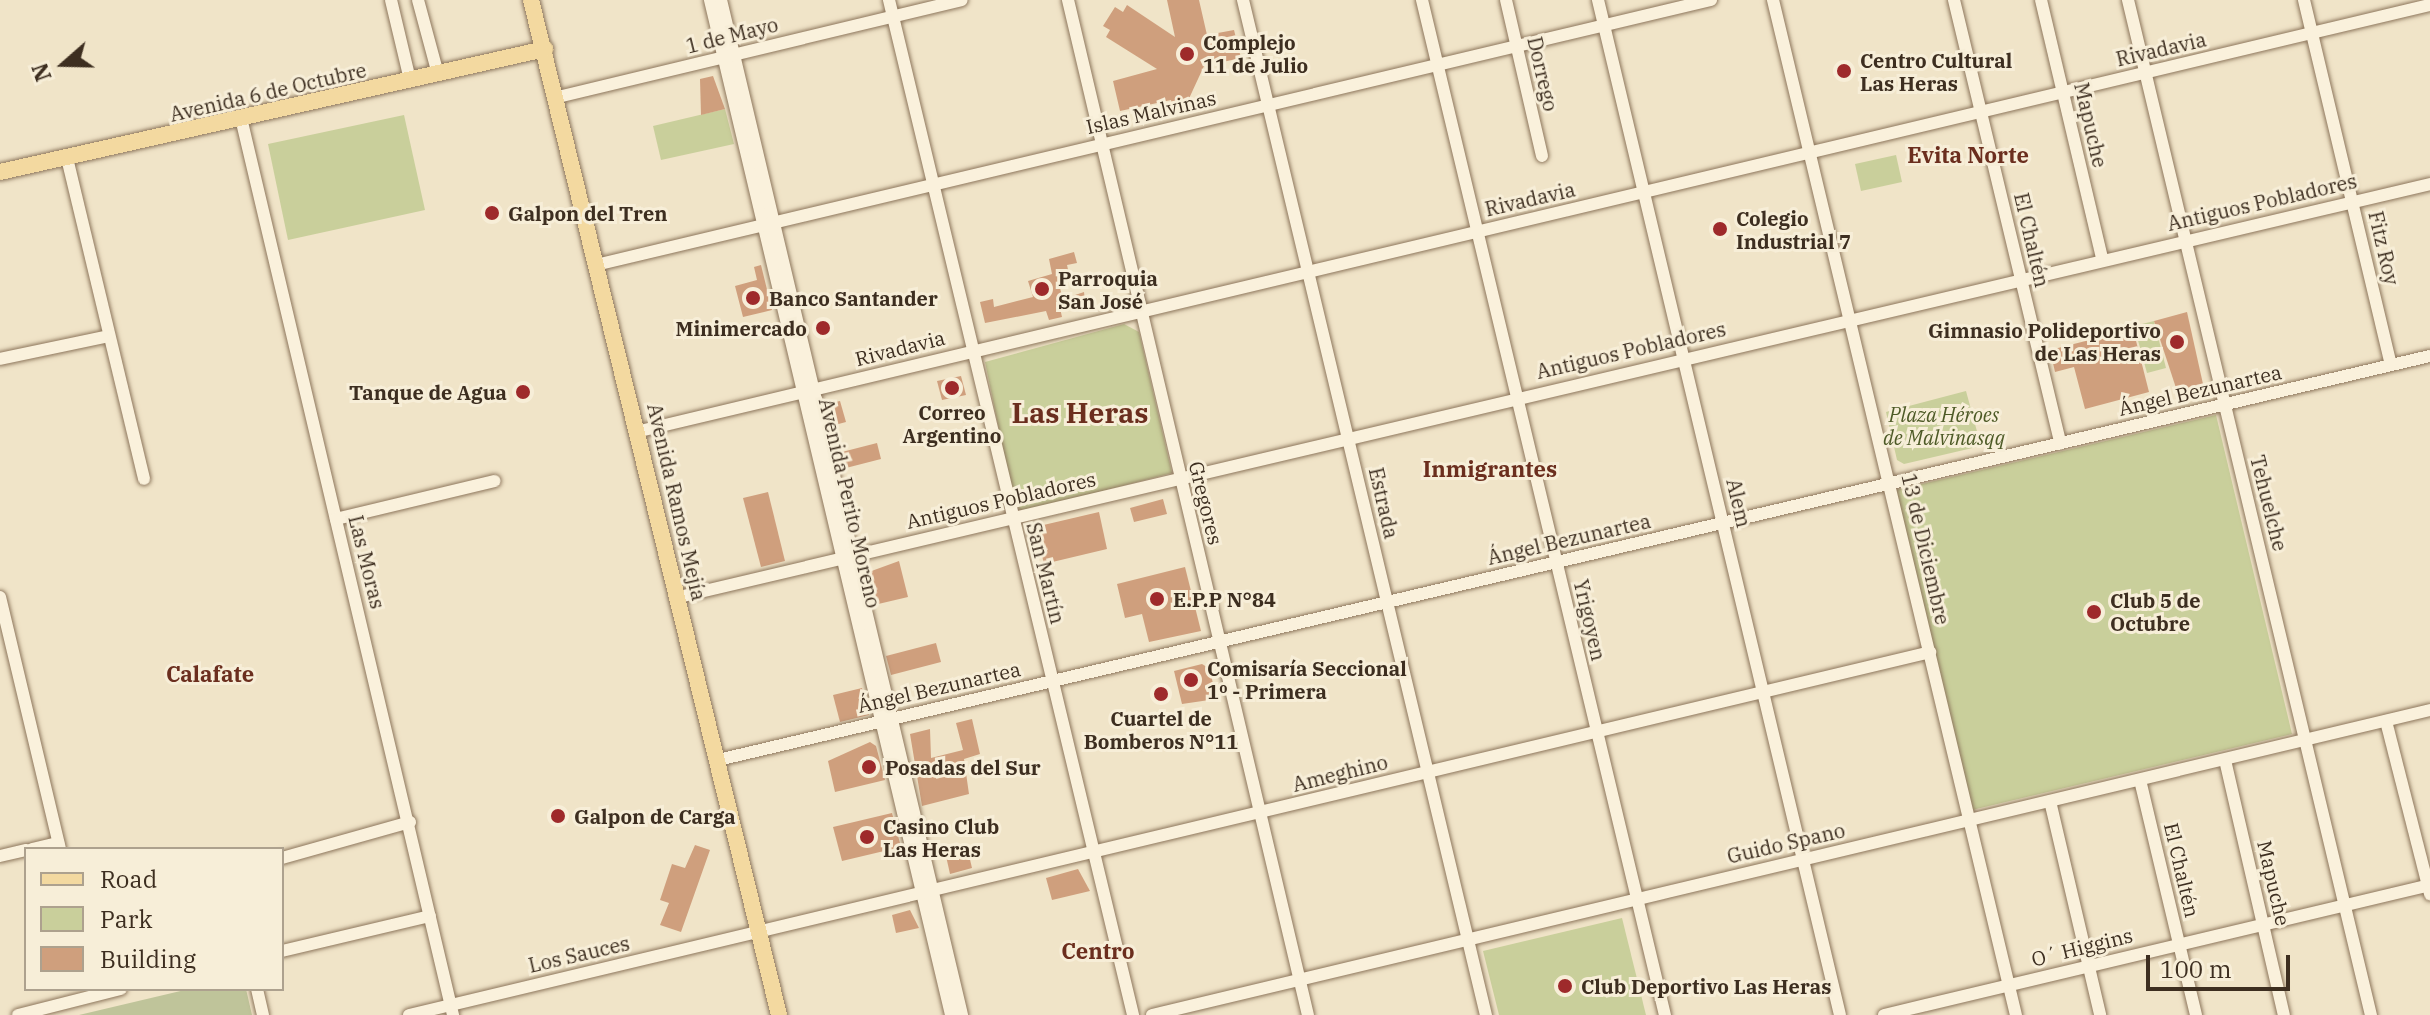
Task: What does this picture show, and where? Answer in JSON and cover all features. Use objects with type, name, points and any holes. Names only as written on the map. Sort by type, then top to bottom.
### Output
[{"type":"main road","name":"Avenida Ramos Mejía","points":[[531,0],[600,264],[779,1015]]},
{"type":"main road","name":"Avenida 6 de Octubre","points":[[0,172],[545,49]]},
{"type":"street","points":[[391,0],[410,80]]},
{"type":"street","points":[[418,0],[438,74]]},
{"type":"street","name":"Avenida Perito Moreno","points":[[710,0],[729,56]]},
{"type":"street","name":"Avenida Perito Moreno","points":[[721,0],[729,56],[768,224],[928,893],[962,1015]]},
{"type":"street","name":"San Martín","points":[[889,0],[1011,518],[1133,1015]]},
{"type":"street","name":"1 de Mayo","points":[[558,97],[962,0]]},
{"type":"street","name":"Gregores","points":[[1068,0],[1308,1015]]},
{"type":"street","name":"Estrada","points":[[1243,0],[1486,1015]]},
{"type":"street","name":"Yrigoyen","points":[[1422,0],[1665,1015]]},
{"type":"street","name":"Dorrego","points":[[1506,0],[1542,156]]},
{"type":"street","name":"Alem","points":[[1598,0],[1840,1015]]},
{"type":"street","name":"Islas Malvinas","points":[[600,264],[1711,0]]},
{"type":"street","name":"13 de Diciembre","points":[[1773,0],[2016,1015]]},
{"type":"street","name":"El Chaltén","points":[[1954,0],[2060,443]]},
{"type":"street","name":"Mapuche","points":[[2041,0],[2102,259]]},
{"type":"street","name":"Tehuelche","points":[[2128,0],[2371,1015]]},
{"type":"street","name":"Fitz Roy","points":[[2304,0],[2391,365]]},
{"type":"street","name":"Rivadavia","points":[[640,431],[2430,5]]},
{"type":"street","name":"Las Moras","points":[[241,118],[410,822],[452,1010]]},
{"type":"street","points":[[67,158],[144,479]]},
{"type":"street","name":"Antiguos Pobladores","points":[[679,597],[2430,184]]},
{"type":"street","points":[[0,359],[109,336]]},
{"type":"street","name":"Ángel Bezunartea","points":[[718,760],[2430,356]]},
{"type":"street","points":[[336,519],[494,481]]},
{"type":"street","points":[[0,597],[59,846]]},
{"type":"street","name":"Ameghino","points":[[759,933],[1930,652]]},
{"type":"street","name":"Guido Spano","points":[[1152,1015],[2430,710]]},
{"type":"street","points":[[2386,721],[2429,888]]},
{"type":"street","name":"Mapuche","points":[[2225,760],[2284,1015]]},
{"type":"street","name":"El Chaltén","points":[[2140,780],[2196,1015]]},
{"type":"street","points":[[2050,801],[2100,1015]]},
{"type":"street","points":[[284,857],[410,822]]},
{"type":"street","points":[[0,856],[24,851]]},
{"type":"street","name":"O´ Higgins","points":[[1884,1015],[2344,904],[2429,888]]},
{"type":"street","name":"Avenida Perito Moreno","points":[[928,893],[951,1015]]},
{"type":"street","points":[[284,951],[430,916]]},
{"type":"street","name":"Los Sauces","points":[[409,1015],[452,1010],[759,933]]},
{"type":"street","points":[[257,991],[263,1015]]},
{"type":"street","points":[[18,1015],[93,992]]},
{"type":"green space","points":[[725,109],[734,144],[661,160],[653,126]]},
{"type":"green space","points":[[404,115],[425,210],[288,240],[268,144]]},
{"type":"green space","points":[[1896,155],[1902,182],[1861,191],[1855,164]]},
{"type":"green space","points":[[2154,321],[2166,368],[2147,373],[2134,326]]},
{"type":"green space","points":[[1124,324],[1139,332],[1172,473],[1022,512],[1014,502],[985,362]]},
{"type":"green space","name":"Plaza Héroes de Malvinasqq","points":[[1966,391],[1981,446],[1904,464],[1897,460],[1886,412]]},
{"type":"green space","name":"Club 5 de Octubre","points":[[2216,415],[2292,734],[1972,810],[1896,490]]},
{"type":"green space","name":"Club Deportivo Las Heras","points":[[1622,918],[1646,1015],[1499,1015],[1483,951]]},
{"type":"green space","points":[[181,991],[246,991],[252,1015],[79,1015]]},
{"type":"building","name":"Complejo 11 de Julio","points":[[1167,0],[1199,0],[1207,35],[1234,30],[1241,58],[1204,66],[1186,105],[1173,108],[1171,100],[1120,111],[1113,81],[1157,69],[1106,37],[1110,30],[1103,26],[1115,7],[1123,12],[1127,5],[1175,37]]},
{"type":"building","points":[[713,76],[725,109],[701,115],[700,79]]},
{"type":"building","name":"Parroquia San José","points":[[1074,252],[1077,263],[1067,265],[1069,274],[1058,281],[1063,299],[1084,292],[1085,301],[1060,308],[1062,317],[1049,320],[1046,311],[985,323],[980,302],[993,299],[994,307],[1033,297],[1028,281],[1052,274],[1049,259]]},
{"type":"building","name":"Banco Santander","points":[[761,265],[772,310],[743,317],[735,286],[757,280],[754,267]]},
{"type":"building","name":"Gimnasio Polideportivo de Las Heras","points":[[2187,312],[2203,384],[2177,391],[2154,321]]},
{"type":"building","points":[[2133,329],[2149,392],[2085,409],[2074,367],[2055,372],[2050,350]]},
{"type":"building","name":"Correo Argentino","points":[[961,376],[966,395],[942,400],[937,381]]},
{"type":"building","points":[[840,401],[846,422],[831,426],[826,404]]},
{"type":"building","points":[[877,443],[881,459],[842,469],[838,453]]},
{"type":"building","points":[[768,492],[785,561],[761,567],[743,498]]},
{"type":"building","points":[[1163,499],[1167,514],[1134,522],[1130,508]]},
{"type":"building","points":[[1099,512],[1107,549],[1044,564],[1035,527]]},
{"type":"building","points":[[899,561],[908,597],[874,605],[866,573]]},
{"type":"building","name":"E.P.P N°84","points":[[1185,567],[1201,631],[1149,642],[1142,614],[1125,618],[1117,584]]},
{"type":"building","points":[[936,643],[941,662],[891,675],[886,656]]},
{"type":"building","name":"Comisaría Seccional 1º - Primera","points":[[1202,664],[1210,669],[1216,699],[1182,704],[1174,671]]},
{"type":"building","points":[[862,688],[869,715],[840,722],[833,695]]},
{"type":"building","points":[[972,719],[980,754],[964,759],[969,794],[922,806],[910,734],[930,729],[931,758],[963,750],[956,723]]},
{"type":"building","name":"Posadas del Sur","points":[[870,742],[876,746],[885,780],[835,792],[828,761]]},
{"type":"building","name":"Casino Club Las Heras","points":[[892,813],[901,847],[842,861],[833,827]]},
{"type":"building","points":[[695,845],[710,850],[681,932],[660,925],[669,903],[660,900],[672,864],[685,868]]},
{"type":"building","points":[[968,851],[972,868],[950,874],[946,856]]},
{"type":"building","points":[[1078,869],[1090,891],[1052,900],[1046,878]]},
{"type":"building","points":[[910,910],[919,928],[896,933],[892,915]]},
{"type":"place","name":"Complejo 11 de Julio","points":[[1187,54]]},
{"type":"place","name":"Centro Cultural Las Heras","points":[[1844,71]]},
{"type":"place","name":"Galpon del Tren","points":[[492,213]]},
{"type":"place","name":"Colegio Industrial 7","points":[[1720,229]]},
{"type":"place","name":"Parroquia San José","points":[[1042,289]]},
{"type":"place","name":"Banco Santander","points":[[753,298]]},
{"type":"place","name":"Minimercado","points":[[823,328]]},
{"type":"place","name":"Gimnasio Polideportivo de Las Heras","points":[[2177,342]]},
{"type":"place","name":"Correo Argentino","points":[[952,388]]},
{"type":"place","name":"Tanque de Agua","points":[[523,392]]},
{"type":"place","name":"E.P.P N°84","points":[[1157,599]]},
{"type":"place","name":"Club 5 de Octubre","points":[[2094,612]]},
{"type":"place","name":"Comisaría Seccional 1º - Primera","points":[[1191,680]]},
{"type":"place","name":"Cuartel de Bomberos N°11","points":[[1161,694]]},
{"type":"place","name":"Posadas del Sur","points":[[869,767]]},
{"type":"place","name":"Galpon de Carga","points":[[558,816]]},
{"type":"place","name":"Casino Club Las Heras","points":[[867,837]]},
{"type":"place","name":"Club Deportivo Las Heras","points":[[1565,986]]},
{"type":"district","name":"Evita Norte","points":[[1968,155]]},
{"type":"district","name":"Las Heras","points":[[1080,413]]},
{"type":"district","name":"Inmigrantes","points":[[1490,469]]},
{"type":"district","name":"Calafate","points":[[210,674]]},
{"type":"district","name":"Centro","points":[[1098,951]]}]
